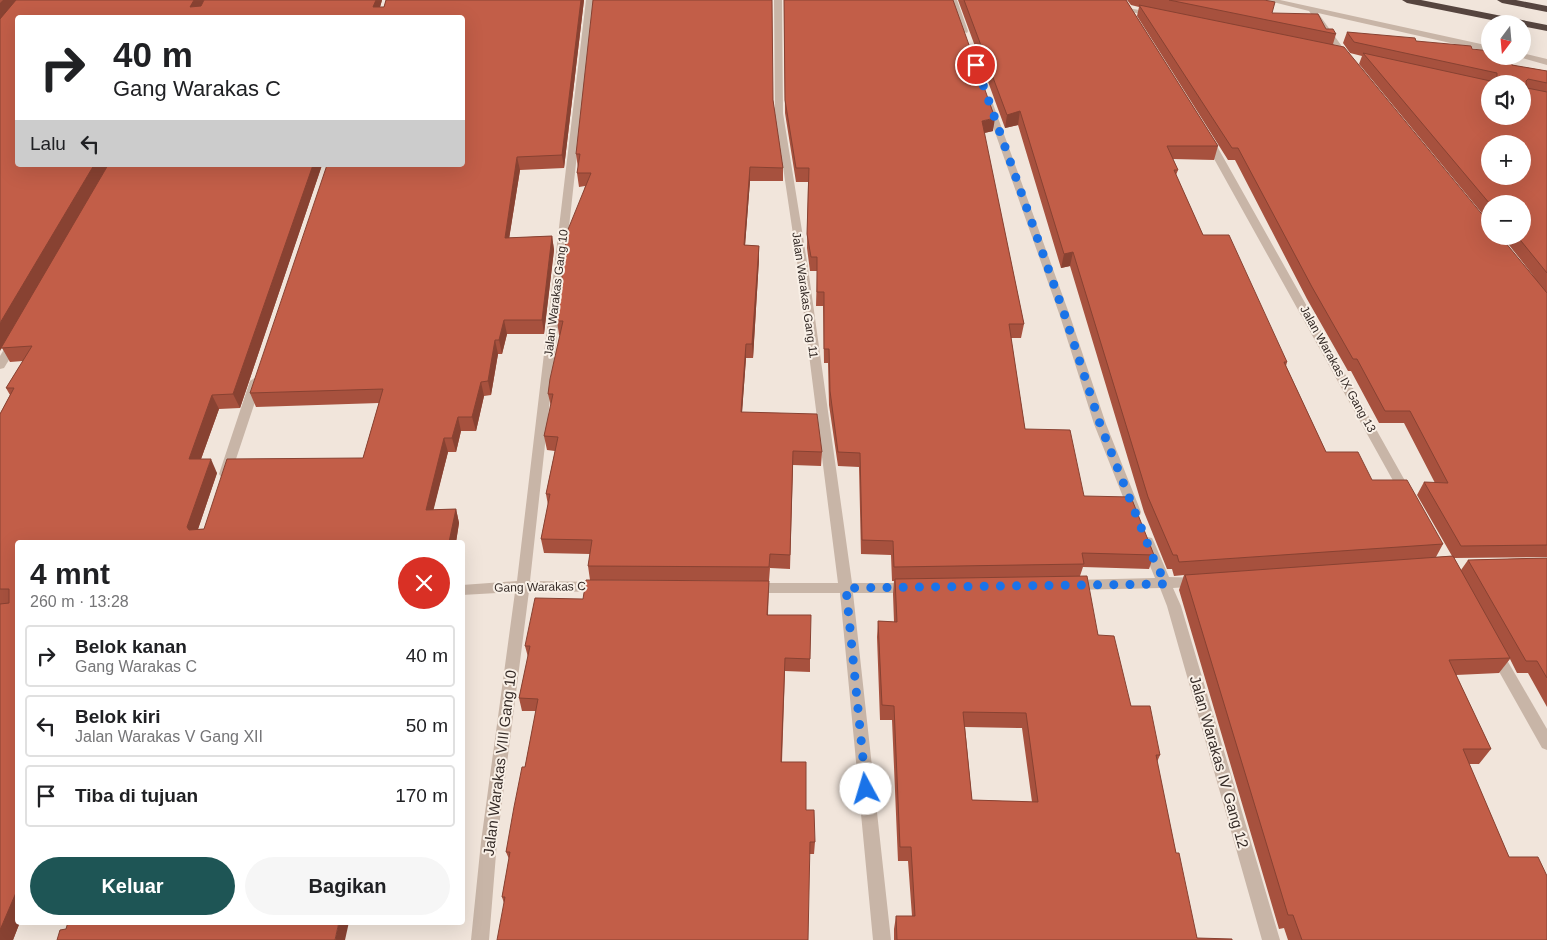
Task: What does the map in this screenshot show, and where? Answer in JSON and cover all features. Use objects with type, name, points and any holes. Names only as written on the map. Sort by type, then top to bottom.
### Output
[{"type":"highway","points":[[1407,0],[1547,28]]},
{"type":"highway","points":[[1502,0],[1547,9]]},
{"type":"street","name":"Jalan Warakas Gang 10","points":[[523,586],[590,0]]},
{"type":"street","name":"Jalan Warakas Gang 11","points":[[778,0],[779,113],[803,268],[846,588],[882,940]]},
{"type":"street","points":[[953,0],[969,45]]},
{"type":"street","points":[[1269,0],[1481,46]]},
{"type":"street","points":[[1124,4],[1164,17]]},
{"type":"street","points":[[1124,4],[1136,26]]},
{"type":"street","points":[[1311,9],[1350,59],[1326,50]]},
{"type":"street","points":[[1531,58],[1547,62]]},
{"type":"street","name":"Jalan Warakas IV Gang 12","points":[[984,89],[1065,316],[1100,424],[1174,606],[1270,940]]},
{"type":"street","name":"Jalan Warakas IX Gang 13","points":[[1200,127],[1222,161],[1413,505]]},
{"type":"street","points":[[0,366],[19,332]]},
{"type":"street","points":[[221,486],[259,373]]},
{"type":"street","points":[[1059,586],[1214,581]]},
{"type":"street","name":"Gang Warakas C","points":[[465,590],[523,586],[611,587]]},
{"type":"street","name":"Jalan Warakas VIII Gang 10","points":[[480,940],[489,842],[523,586]]},
{"type":"street","points":[[738,588],[923,587]]},
{"type":"street","points":[[1490,642],[1547,743]]},
{"type":"building","points":[[16,0],[194,0],[190,7],[201,6],[204,0],[376,0],[373,7],[384,7],[386,0],[581,0],[562,155],[517,157],[505,238],[552,236],[542,320],[504,320],[499,340],[495,340],[488,381],[481,382],[472,417],[458,417],[452,438],[444,438],[426,510],[456,509],[449,540],[15,540],[15,895],[0,930],[0,604],[9,603],[9,589],[0,589],[0,414],[14,388],[6,388],[32,346],[1,348],[107,167],[312,167],[233,394],[212,395],[189,459],[211,459],[187,527],[189,530],[204,529],[227,459],[363,458],[383,389],[250,393],[326,167],[465,167],[465,15],[15,15],[15,167],[93,167],[0,323],[0,19]]},
{"type":"building","points":[[593,0],[772,0],[773,100],[783,168],[750,167],[744,245],[759,246],[752,344],[746,344],[741,412],[817,414],[822,452],[793,451],[790,555],[770,554],[769,567],[588,566],[592,540],[541,539],[550,494],[546,494],[558,437],[544,436],[553,394],[548,394],[550,379],[563,321],[557,321],[567,232],[591,173],[577,173],[580,154],[576,154]]},
{"type":"building","points":[[784,0],[953,0],[995,118],[982,121],[1024,324],[1009,324],[1025,429],[1070,430],[1084,496],[1131,497],[1154,555],[1082,553],[1084,564],[894,567],[893,541],[862,540],[860,453],[838,452],[830,391],[829,349],[824,349],[824,292],[817,292],[817,257],[811,257],[807,234],[809,168],[796,168],[785,100]]},
{"type":"building","points":[[964,0],[1126,0],[1218,146],[1167,146],[1178,170],[1174,170],[1203,235],[1229,235],[1287,362],[1284,362],[1326,452],[1358,452],[1372,480],[1407,480],[1443,544],[1179,562],[1177,555],[1173,555],[1148,497],[1073,252],[1064,254],[1020,111],[1007,115]]},
{"type":"building","points":[[1169,0],[1264,0],[1275,2],[1272,13],[1318,14],[1326,29],[1333,29],[1336,34]]},
{"type":"building","points":[[1139,5],[1344,47],[1481,213],[1481,245],[1507,245],[1547,293],[1547,545],[1461,546],[1424,482],[1448,483],[1410,411],[1385,411],[1357,359],[1353,359],[1312,287],[1238,148],[1232,148]]},
{"type":"building","points":[[1347,32],[1415,38],[1416,41],[1471,46],[1472,49],[1481,50],[1481,65],[1512,65],[1547,71],[1547,83],[1531,80],[1531,75],[1497,75],[1497,73],[1354,42]]},
{"type":"building","points":[[1363,53],[1481,79],[1481,125],[1531,125],[1531,89],[1547,92],[1547,273],[1524,245],[1531,245],[1531,195],[1482,195]]},
{"type":"building","points":[[1453,556],[1510,658],[1449,660],[1491,749],[1463,749],[1509,857],[1538,857],[1547,876],[1547,940],[1302,940],[1293,915],[1288,915],[1185,575]]},
{"type":"building","points":[[1547,558],[1547,678],[1537,661],[1526,661],[1468,560]]},
{"type":"building","points":[[1087,576],[1098,635],[1114,636],[1131,706],[1150,706],[1160,755],[1156,755],[1176,853],[1179,853],[1197,938],[1232,940],[897,940],[896,916],[915,916],[911,847],[900,847],[894,706],[882,705],[878,621],[897,622],[895,579]],"holes":[[[963,712],[1026,713],[1038,802],[972,800]]]},
{"type":"building","points":[[586,580],[769,581],[767,615],[811,615],[810,659],[785,658],[781,762],[806,762],[806,810],[814,810],[815,842],[810,842],[808,940],[497,940],[505,897],[502,897],[510,852],[506,852],[522,767],[525,767],[538,699],[519,698],[530,646],[525,646],[535,598],[583,599]]},
{"type":"building","points":[[67,925],[338,925],[335,940],[57,940],[60,930],[66,929]]},
{"type":"route","points":[[866,789],[846,588],[1166,584],[1154,560],[1100,424],[1065,316],[976,65]]}]
